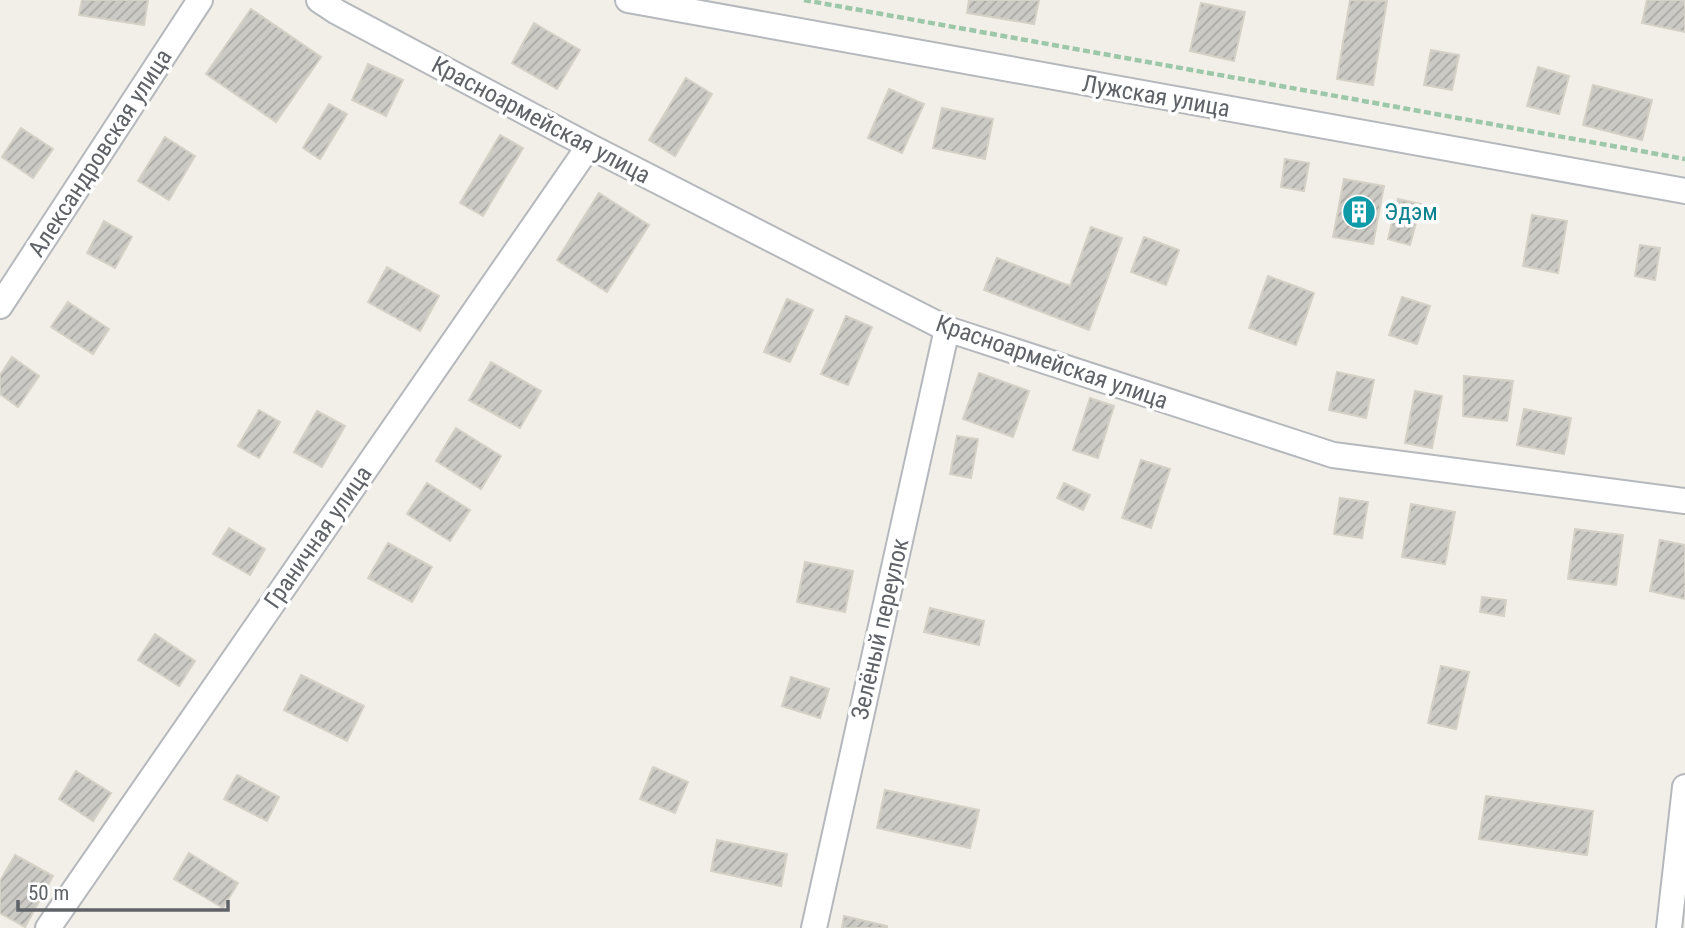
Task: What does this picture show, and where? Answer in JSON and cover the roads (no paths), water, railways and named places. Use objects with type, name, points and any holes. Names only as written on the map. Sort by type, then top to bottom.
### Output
[{"type":"street","name":"Александровская улица","points":[[0,306],[200,0]]},
{"type":"street","name":"Красноармейская улица","points":[[319,0],[589,146],[947,329],[1333,455],[1685,501]]},
{"type":"street","name":"Лужская улица","points":[[628,0],[1685,191]]},
{"type":"street","name":"Граничная улица","points":[[48,928],[589,146]]},
{"type":"street","name":"Зелёный переулок","points":[[814,928],[947,329]]},
{"type":"street","points":[[1669,928],[1685,787]]},
{"type":"place","name":"Эдэм","points":[[1359,212]]}]
